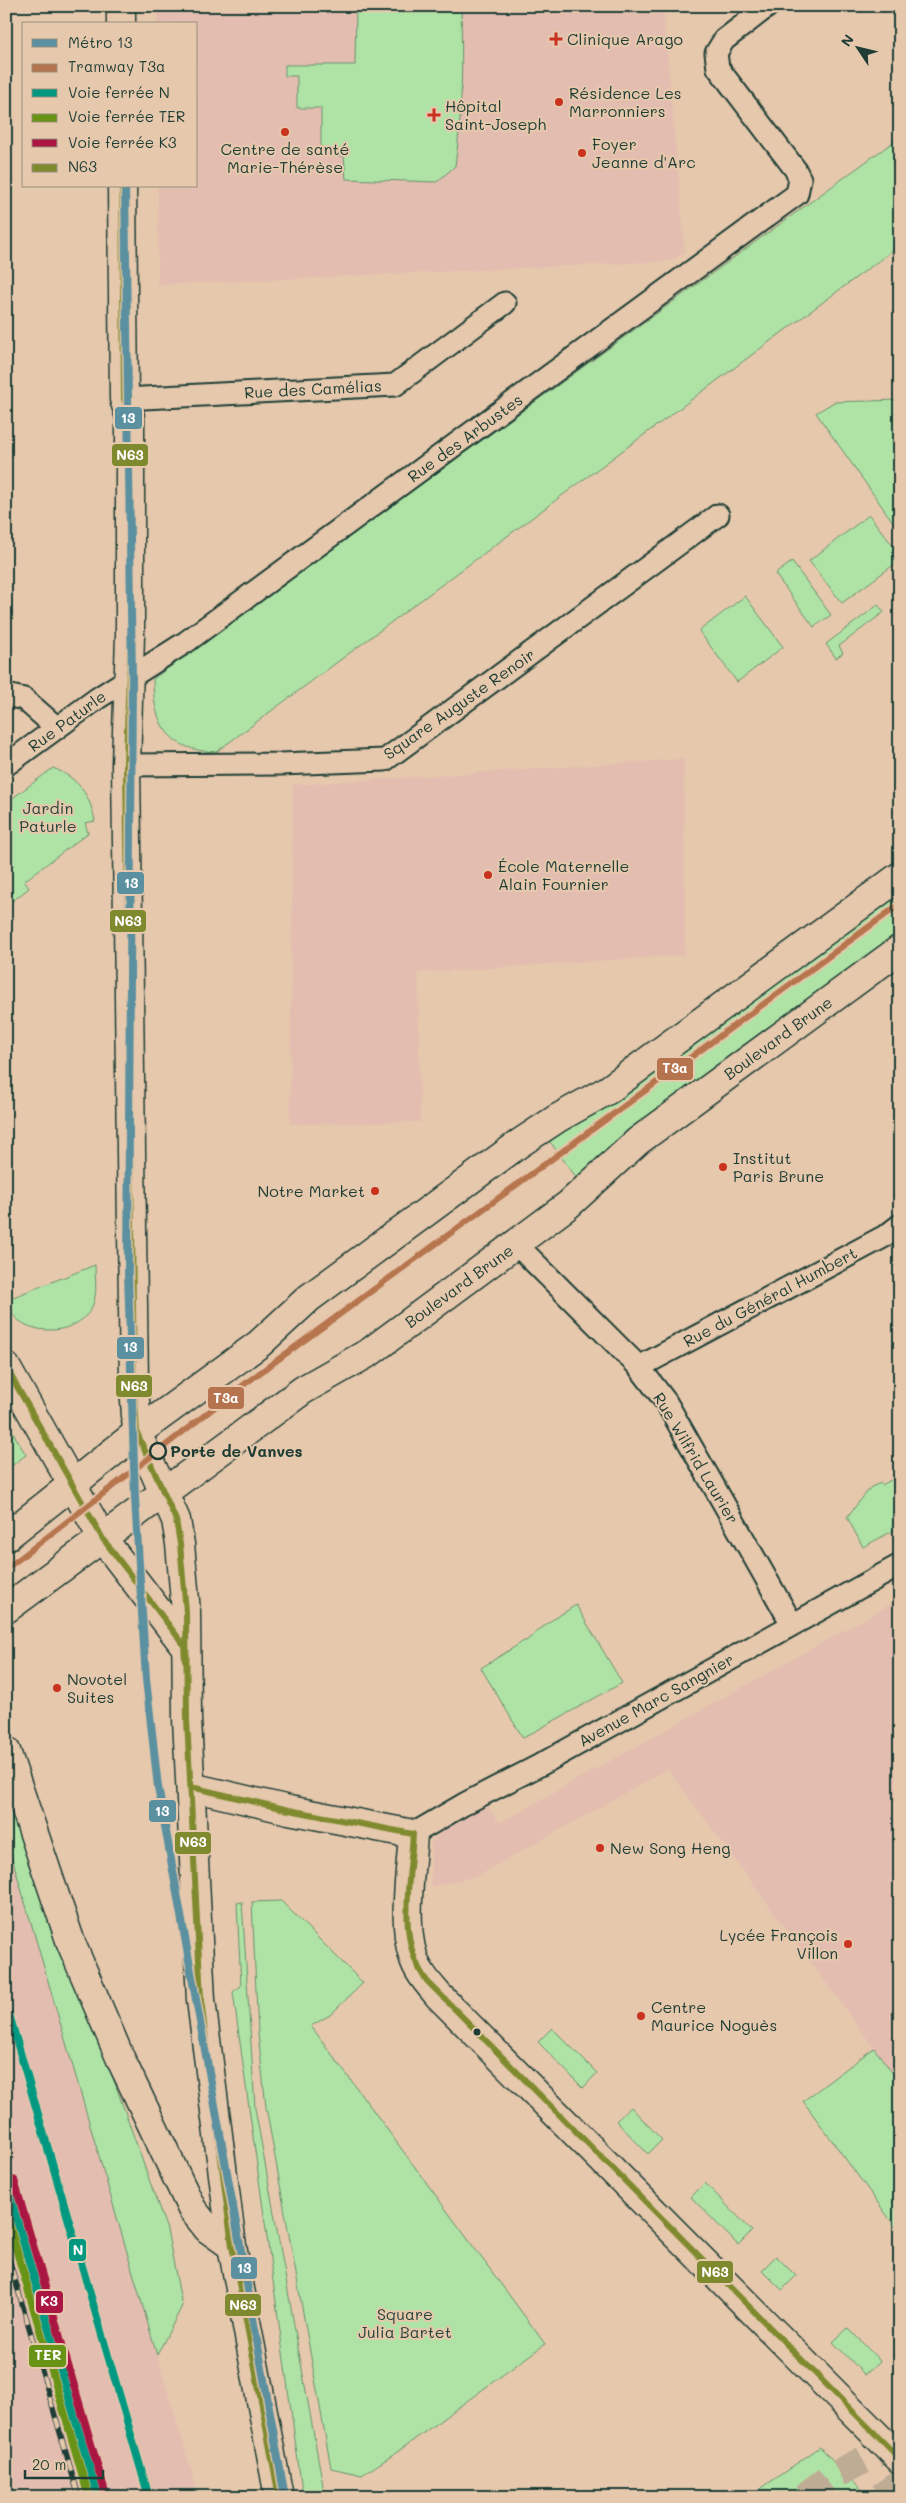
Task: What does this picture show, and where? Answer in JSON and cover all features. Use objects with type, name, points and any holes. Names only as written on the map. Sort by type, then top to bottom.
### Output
[{"type":"main road","points":[[121,6],[121,22]]},
{"type":"main road","points":[[122,188],[124,399],[130,417],[130,678],[126,765],[134,1384],[138,1433],[176,1520],[186,1612],[184,1645],[201,2000],[232,2246],[279,2497]]},
{"type":"main road","points":[[6,1537],[138,1433],[258,1344],[309,1298],[520,1143],[558,1118],[608,1090],[900,876]]},
{"type":"main road","name":"Boulevard Brune","points":[[6,1609],[303,1390],[370,1352],[568,1205],[638,1141],[900,949]]},
{"type":"main road","points":[[6,1367],[103,1539],[184,1645]]},
{"type":"main road","points":[[6,1751],[40,1857],[71,1943],[122,2062],[192,2208],[208,2229],[232,2246]]},
{"type":"main road","points":[[191,1787],[289,1810],[412,1834],[408,1933],[413,1958],[424,1978],[438,1995],[900,2459]]},
{"type":"street","name":"Rue des Arbustes","points":[[130,678],[186,642],[797,194],[800,179],[795,169],[718,68],[716,53],[724,40],[768,6]]},
{"type":"street","name":"Rue des Camélias","points":[[124,399],[395,385],[505,303]]},
{"type":"street","name":"Square Auguste Renoir","points":[[126,765],[280,764],[385,760],[718,515]]},
{"type":"street","name":"Rue Paturle","points":[[6,766],[130,678]]},
{"type":"street","points":[[6,696],[24,699],[57,728]]},
{"type":"street","name":"Rue du Général Humbert","points":[[639,1367],[887,1235],[900,1225]]},
{"type":"street","name":"Rue Wilfrid Laurier","points":[[516,1244],[639,1367],[666,1402],[792,1624]]},
{"type":"street","name":"Avenue Marc Sangnier","points":[[412,1834],[466,1802],[540,1765],[900,1565]]},
{"type":"shaded area","name":"Hôpital Saint-Joseph","points":[[157,6],[663,6],[685,252],[671,261],[158,285],[158,188],[198,188],[198,22],[157,22]]},
{"type":"shaded area","name":"École Maternelle Alain Fournier","points":[[684,759],[685,955],[418,973],[420,1122],[290,1124],[293,785]]},
{"type":"shaded area","name":"Lycée François Villon","points":[[900,1599],[900,2083],[668,1769],[477,1876],[431,1887],[431,1843],[447,1825],[486,1804],[500,1823]]},
{"type":"shaded area","points":[[6,1819],[157,2355],[199,2497],[6,2497]]},
{"type":"green space","points":[[356,6],[461,6],[462,66],[458,146],[455,166],[437,182],[346,179],[344,156],[321,156],[321,108],[297,108],[297,76],[285,76],[285,65],[355,65]]},
{"type":"green space","points":[[900,137],[900,245],[216,752],[186,746],[175,740],[167,732],[160,721],[156,709],[153,679]]},
{"type":"green space","points":[[900,400],[900,532],[816,413],[834,402]]},
{"type":"green space","points":[[869,515],[900,555],[900,560],[842,603],[809,561]]},
{"type":"green space","points":[[792,562],[831,615],[814,627],[775,574]]},
{"type":"green space","points":[[745,596],[783,647],[737,682],[699,631]]},
{"type":"green space","points":[[878,605],[884,612],[839,646],[843,653],[836,658],[826,644]]},
{"type":"green space","name":"Jardin Paturle","points":[[53,768],[76,782],[82,789],[90,803],[95,821],[85,823],[88,833],[24,881],[29,888],[6,906],[6,803]]},
{"type":"green space","points":[[900,888],[900,934],[638,1127],[579,1181],[548,1139]]},
{"type":"green space","points":[[95,1265],[96,1291],[94,1302],[85,1317],[74,1324],[62,1329],[36,1328],[24,1324],[14,1316],[7,1305],[6,1286],[11,1298]]},
{"type":"green space","points":[[6,1415],[26,1455],[6,1470]]},
{"type":"green space","points":[[900,1475],[900,1527],[863,1547],[847,1517],[871,1487],[881,1483],[882,1485]]},
{"type":"green space","points":[[576,1605],[622,1683],[523,1738],[481,1668],[526,1641],[549,1622]]},
{"type":"green space","points":[[6,1776],[167,2230],[182,2306],[157,2355],[6,1837]]},
{"type":"green space","name":"Square Julia Bartet","points":[[281,1901],[363,1983],[330,2015],[311,2026],[545,2344],[393,2455],[362,2475],[331,2468],[266,2107],[258,2034],[252,1902]]},
{"type":"green space","points":[[242,1902],[255,2108],[325,2497],[303,2497],[233,1992],[241,1986],[237,1903]]},
{"type":"green space","points":[[552,2028],[597,2073],[583,2088],[538,2042]]},
{"type":"green space","points":[[874,2048],[900,2083],[900,2233],[803,2101]]},
{"type":"green space","points":[[631,2107],[662,2140],[648,2154],[616,2121]]},
{"type":"green space","points":[[705,2183],[752,2231],[738,2245],[691,2197]]},
{"type":"green space","points":[[776,2256],[796,2276],[782,2290],[762,2270]]},
{"type":"green space","points":[[848,2328],[880,2361],[865,2375],[833,2342]]},
{"type":"green space","points":[[820,2447],[869,2497],[749,2497]]},
{"type":"tunnel","points":[[804,2497],[832,2476],[900,2442]]},
{"type":"tunnel","points":[[881,2497],[900,2483]]},
{"type":"railway","points":[[6,2249],[79,2497]]},
{"type":"metro line","name":"13","points":[[125,188],[132,680],[128,1273],[135,1498],[146,1679],[158,1787],[285,2497]]},
{"type":"tram line","name":"T3a","points":[[6,1569],[246,1383],[900,904]]},
{"type":"rail line","name":"N","points":[[6,2004],[149,2497]]},
{"type":"rail line","name":"K3","points":[[14,2180],[106,2495]]},
{"type":"rail line","name":"N","points":[[6,2183],[98,2497]]},
{"type":"rail line","name":"TER","points":[[6,2214],[89,2497]]},
{"type":"transit line","name":"N63","points":[[122,188],[124,399],[130,417],[130,635],[126,765],[134,1384],[137,1433],[176,1520],[180,1544],[186,1612],[187,1719],[201,2000],[232,2246],[279,2497]]},
{"type":"transit line","name":"N63","points":[[6,1367],[103,1539],[184,1645],[185,1660]]},
{"type":"transit line","name":"N63","points":[[191,1787],[289,1810],[413,1834],[408,1891],[408,1929],[417,1965],[427,1981],[900,2459]]},
{"type":"place","name":"Clinique Arago","points":[[556,39]]},
{"type":"place","name":"Résidence Les Marronniers","points":[[559,102]]},
{"type":"place","name":"Hôpital Saint-Joseph","points":[[434,115]]},
{"type":"place","name":"Centre de santé Marie-Thérèse","points":[[285,132]]},
{"type":"place","name":"Foyer Jeanne d'Arc","points":[[582,153]]},
{"type":"place","name":"École Maternelle Alain Fournier","points":[[488,875]]},
{"type":"place","name":"Institut Paris Brune","points":[[723,1167]]},
{"type":"place","name":"Notre Market","points":[[375,1191]]},
{"type":"place","name":"Porte de Vanves","points":[[158,1451]]},
{"type":"place","name":"Novotel Suites","points":[[57,1688]]},
{"type":"place","name":"New Song Heng","points":[[600,1848]]},
{"type":"place","name":"Lycée François Villon","points":[[848,1944]]},
{"type":"place","name":"Centre Maurice Noguès","points":[[641,2016]]}]
